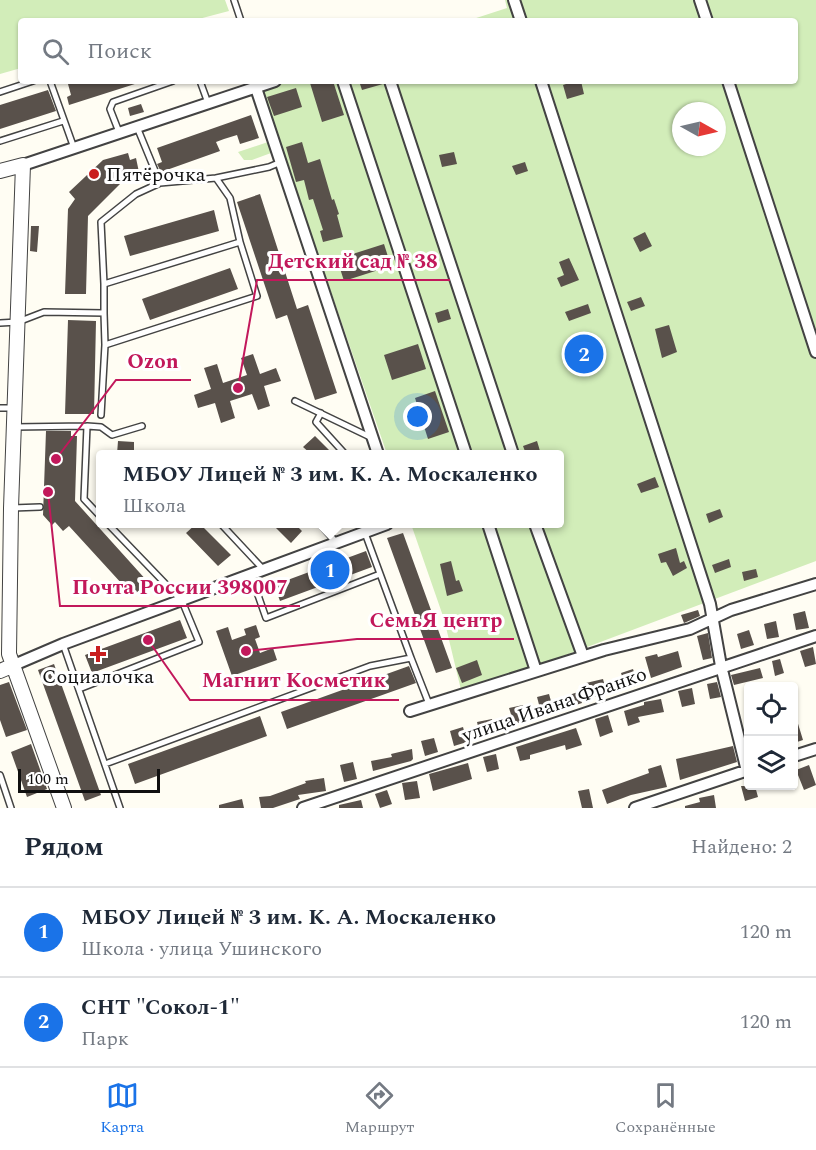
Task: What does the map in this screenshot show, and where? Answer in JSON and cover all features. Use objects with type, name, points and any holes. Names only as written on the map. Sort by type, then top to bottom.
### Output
[{"type":"street","points":[[514,0],[520,18]]},
{"type":"street","points":[[700,0],[707,18]]},
{"type":"street","points":[[344,84],[465,450]]},
{"type":"street","points":[[391,84],[512,450]]},
{"type":"street","points":[[542,84],[713,618],[721,666],[744,755]]},
{"type":"street","points":[[729,84],[816,352]]},
{"type":"street","points":[[0,171],[260,85],[280,162],[377,450]]},
{"type":"street","points":[[23,165],[18,322],[7,408],[14,427],[9,654],[64,808]]},
{"type":"street","points":[[0,671],[63,644],[377,528]]},
{"type":"street","points":[[489,528],[536,671]]},
{"type":"street","points":[[537,528],[583,656]]},
{"type":"street","points":[[410,711],[583,656],[690,628],[731,610],[816,584]]},
{"type":"street","name":"улица Ивана Франко","points":[[303,808],[816,636]]},
{"type":"street","points":[[798,755],[816,749]]},
{"type":"street","points":[[636,808],[744,772]]},
{"type":"lane","points":[[234,0],[240,18]]},
{"type":"lane","points":[[0,92],[24,84]]},
{"type":"lane","points":[[51,84],[74,148]]},
{"type":"lane","points":[[120,132],[110,109],[113,102],[164,84]]},
{"type":"lane","points":[[201,84],[208,103]]},
{"type":"lane","points":[[0,141],[63,121]]},
{"type":"lane","points":[[137,126],[160,183]]},
{"type":"lane","points":[[101,415],[105,345],[101,222],[136,195],[160,183],[216,178],[269,167],[280,162]]},
{"type":"lane","points":[[105,345],[257,296],[240,242],[230,198],[216,178]]},
{"type":"lane","points":[[104,284],[240,242]]},
{"type":"lane","points":[[0,323],[18,322],[44,312],[104,313]]},
{"type":"lane","points":[[295,401],[372,437]]},
{"type":"lane","points":[[321,413],[316,422],[341,450]]},
{"type":"lane","points":[[87,426],[84,499],[96,512]]},
{"type":"lane","points":[[14,427],[101,427],[112,435],[142,426]]},
{"type":"lane","points":[[11,508],[40,507]]},
{"type":"lane","points":[[79,689],[199,642],[182,601],[112,528]]},
{"type":"lane","points":[[225,528],[265,570]]},
{"type":"lane","points":[[323,528],[337,544]]},
{"type":"lane","points":[[365,533],[429,704]]},
{"type":"lane","points":[[251,575],[266,618],[380,574]]},
{"type":"lane","points":[[63,644],[120,808]]},
{"type":"lane","points":[[105,764],[370,666],[411,658]]},
{"type":"lane","points":[[0,775],[11,808]]},
{"type":"green space","points":[[0,0],[225,0],[229,11],[202,18],[18,18],[18,69],[0,74]]},
{"type":"green space","points":[[505,0],[816,0],[816,561],[462,694],[444,619],[412,528],[564,528],[564,450],[386,450],[261,89],[277,84],[798,84],[798,18],[476,18],[507,8]]},
{"type":"green space","points":[[268,142],[271,153],[252,160],[244,160],[238,152]]},
{"type":"building","points":[[68,84],[135,84],[69,105],[67,97],[71,95]]},
{"type":"building","points":[[310,84],[334,84],[344,115],[322,122]]},
{"type":"building","points":[[360,84],[383,84],[362,90]]},
{"type":"building","points":[[582,84],[584,94],[567,99],[563,85]]},
{"type":"building","points":[[296,88],[302,107],[274,116],[267,97]]},
{"type":"building","points":[[48,90],[56,111],[0,129],[0,105]]},
{"type":"building","points":[[141,104],[144,112],[130,116],[128,108]]},
{"type":"building","points":[[251,115],[259,138],[240,144],[237,135],[224,139],[216,142],[220,151],[161,172],[157,164],[162,162],[157,148]]},
{"type":"building","points":[[302,142],[308,163],[320,159],[332,200],[334,199],[339,214],[337,215],[343,237],[323,242],[320,231],[323,230],[313,199],[309,200],[304,180],[296,182],[286,147]]},
{"type":"building","points":[[454,152],[457,164],[442,167],[439,155]]},
{"type":"building","points":[[128,153],[130,160],[136,158],[140,177],[135,178],[136,182],[128,184],[124,180],[88,216],[86,294],[65,294],[68,209],[75,199],[69,192],[103,160]]},
{"type":"building","points":[[525,162],[528,171],[516,175],[512,166]]},
{"type":"building","points":[[260,194],[297,309],[308,305],[337,393],[315,400],[287,315],[276,319],[237,202]]},
{"type":"building","points":[[214,210],[219,231],[130,256],[124,236]]},
{"type":"building","points":[[31,226],[39,226],[37,252],[30,251]]},
{"type":"building","points":[[645,232],[652,246],[640,252],[633,238]]},
{"type":"building","points":[[384,244],[391,266],[344,281],[337,259]]},
{"type":"building","points":[[569,258],[579,280],[561,287],[557,278],[564,275],[559,262]]},
{"type":"building","points":[[230,268],[238,289],[150,320],[142,299]]},
{"type":"building","points":[[641,297],[645,306],[631,311],[627,302]]},
{"type":"building","points":[[588,304],[591,313],[569,321],[565,312]]},
{"type":"building","points":[[448,309],[451,319],[438,323],[435,313]]},
{"type":"building","points":[[68,320],[96,321],[94,414],[65,414]]},
{"type":"building","points":[[669,325],[677,352],[662,358],[655,329]]},
{"type":"building","points":[[418,344],[426,369],[392,380],[384,355]]},
{"type":"building","points":[[253,354],[260,374],[276,368],[281,381],[264,386],[270,406],[258,410],[252,394],[230,401],[235,418],[221,423],[215,403],[198,408],[194,395],[211,389],[204,368],[217,364],[223,383],[247,375],[241,358]]},
{"type":"building","points":[[592,359],[595,367],[578,373],[575,364]]},
{"type":"building","points":[[435,391],[449,432],[428,439],[415,398]]},
{"type":"building","points":[[46,431],[71,431],[71,436],[77,436],[75,501],[96,524],[96,528],[99,528],[148,582],[133,596],[69,526],[63,531],[55,522],[52,525],[43,515]]},
{"type":"building","points":[[315,436],[329,450],[306,450],[303,447]]},
{"type":"building","points":[[118,441],[134,442],[134,450],[117,450]]},
{"type":"building","points":[[537,441],[540,450],[524,450],[523,446]]},
{"type":"building","points":[[655,477],[659,487],[641,493],[637,484]]},
{"type":"building","points":[[720,509],[723,517],[709,523],[706,514]]},
{"type":"building","points":[[192,528],[204,528],[231,555],[218,566],[186,533]]},
{"type":"building","points":[[276,528],[299,528],[302,531],[291,543]]},
{"type":"building","points":[[403,533],[452,668],[436,673],[387,538]]},
{"type":"building","points":[[676,548],[680,563],[684,561],[687,568],[673,576],[666,562],[661,563],[658,554]]},
{"type":"building","points":[[366,551],[372,567],[280,601],[274,585]]},
{"type":"building","points":[[729,559],[731,567],[715,573],[712,565]]},
{"type":"building","points":[[451,561],[456,581],[459,580],[463,591],[447,596],[440,564]]},
{"type":"building","points":[[756,569],[758,577],[744,581],[742,572]]},
{"type":"building","points":[[698,610],[700,616],[684,623],[681,615]]},
{"type":"building","points":[[805,611],[809,628],[796,630],[793,614]]},
{"type":"building","points":[[180,620],[187,638],[92,673],[85,655]]},
{"type":"building","points":[[776,621],[779,637],[767,639],[764,624]]},
{"type":"building","points":[[256,625],[260,637],[255,639],[260,653],[273,648],[277,660],[232,676],[216,631],[228,627],[232,640],[246,635],[244,629]]},
{"type":"building","points":[[749,630],[754,645],[741,649],[737,634]]},
{"type":"building","points":[[708,633],[712,658],[703,660],[697,636]]},
{"type":"building","points":[[813,647],[816,664],[805,667],[800,651]]},
{"type":"building","points":[[678,651],[682,667],[651,678],[645,657],[657,654],[658,657]]},
{"type":"building","points":[[780,659],[784,673],[775,676],[772,661]]},
{"type":"building","points":[[477,660],[482,675],[462,683],[456,668]]},
{"type":"building","points":[[54,664],[101,795],[85,801],[38,670]]},
{"type":"building","points":[[409,666],[416,683],[287,729],[281,712]]},
{"type":"building","points":[[760,668],[763,678],[734,685],[731,675]]},
{"type":"building","points":[[633,669],[638,685],[626,689],[621,673]]},
{"type":"building","points":[[603,679],[607,694],[581,700],[582,703],[542,716],[537,697],[549,694],[551,701],[587,689],[586,683]]},
{"type":"building","points":[[9,682],[27,730],[6,737],[0,720],[0,685]]},
{"type":"building","points":[[717,682],[721,697],[710,699],[707,684]]},
{"type":"building","points":[[692,688],[695,704],[682,707],[678,691]]},
{"type":"building","points":[[661,699],[664,712],[638,717],[640,722],[628,726],[624,711],[644,705],[644,702]]},
{"type":"building","points":[[523,705],[528,721],[514,724],[509,708]]},
{"type":"building","points":[[608,715],[613,732],[600,737],[595,719]]},
{"type":"building","points":[[260,716],[267,736],[135,784],[128,764]]},
{"type":"building","points":[[492,719],[495,731],[480,735],[477,722]]},
{"type":"building","points":[[798,724],[803,740],[798,742]]},
{"type":"building","points":[[463,727],[467,742],[454,746],[450,731]]},
{"type":"building","points":[[576,728],[582,745],[566,750],[565,745],[530,755],[530,759],[520,761],[516,747]]},
{"type":"building","points":[[434,738],[438,752],[425,756],[421,741]]},
{"type":"building","points":[[31,744],[47,789],[27,797],[11,752]]},
{"type":"building","points":[[733,746],[737,762],[680,780],[676,759]]},
{"type":"building","points":[[412,749],[413,759],[411,761],[373,771],[371,761],[392,757],[391,754]]},
{"type":"building","points":[[496,754],[499,769],[487,772],[483,757]]},
{"type":"building","points":[[353,762],[357,779],[344,782],[340,765]]},
{"type":"building","points":[[468,763],[472,779],[433,791],[429,774]]},
{"type":"building","points":[[661,765],[667,787],[631,795],[607,804],[602,790],[649,773],[648,769]]},
{"type":"building","points":[[809,765],[816,785],[804,790],[798,769]]},
{"type":"building","points":[[324,778],[326,791],[298,795],[300,799],[273,808],[261,808],[259,797],[270,796],[306,783],[305,781]]},
{"type":"building","points":[[417,781],[420,798],[405,800],[402,783]]},
{"type":"building","points":[[741,786],[744,786],[744,790],[756,790],[758,797],[745,801]]},
{"type":"building","points":[[589,789],[593,808],[582,808],[578,791]]},
{"type":"building","points":[[387,790],[392,804],[380,808],[375,794]]},
{"type":"building","points":[[714,795],[716,808],[685,808],[685,806],[700,802],[699,798]]},
{"type":"building","points":[[242,799],[244,808],[219,808],[219,805]]},
{"type":"building","points":[[361,800],[363,808],[339,808],[339,805]]},
{"type":"place","name":"Пятёрочка","points":[[94,174]]},
{"type":"place","name":"СНТ \"Сокол-1\"","points":[[584,354]]},
{"type":"place","name":"Детский сад № 38","points":[[238,388]]},
{"type":"place","name":"Ozon","points":[[56,459]]},
{"type":"place","name":"Почта России 398007","points":[[48,492]]},
{"type":"place","name":"МБОУ Лицей № 3 им. К. А. Москаленко","points":[[330,570]]},
{"type":"place","name":"Магнит Косметик","points":[[148,640]]},
{"type":"place","name":"СемьЯ центр","points":[[246,651]]},
{"type":"place","name":"Социалочка","points":[[98,654]]}]
